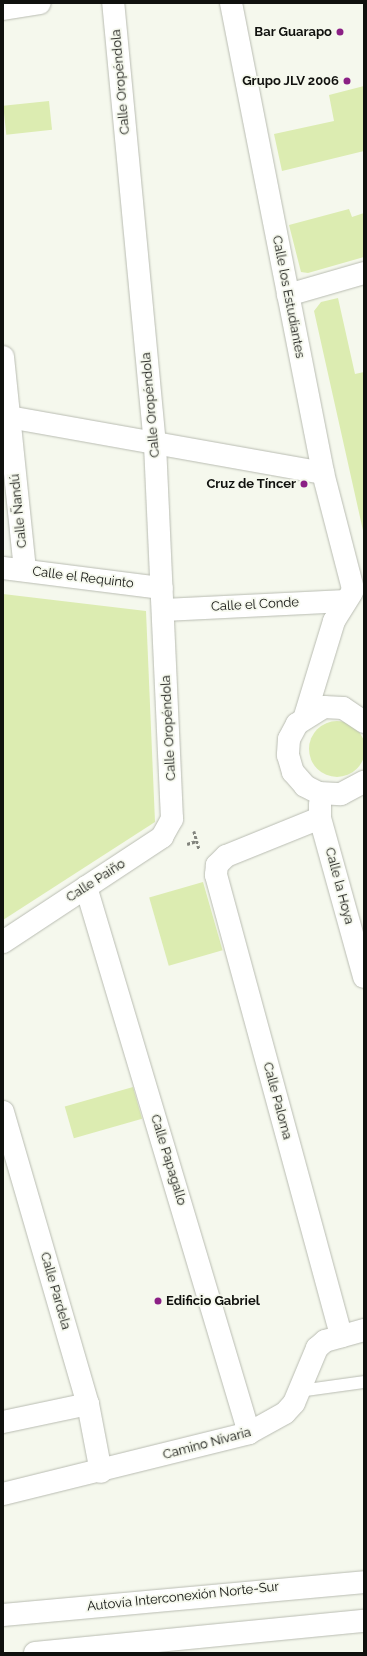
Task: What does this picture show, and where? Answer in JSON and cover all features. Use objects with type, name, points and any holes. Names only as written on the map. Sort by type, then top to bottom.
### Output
[{"type":"main road","points":[[3,9],[40,3]]},
{"type":"main road","name":"Calle Oropéndola","points":[[113,3],[156,445],[173,808]]},
{"type":"main road","name":"Calle los Estudiantes","points":[[231,3],[323,472],[354,593]]},
{"type":"main road","points":[[288,295],[364,273]]},
{"type":"main road","name":"Calle Ñandú","points":[[3,357],[6,417],[25,570]]},
{"type":"main road","points":[[6,417],[156,445],[323,472]]},
{"type":"main road","name":"Calle el Requinto","points":[[3,568],[162,588]]},
{"type":"main road","points":[[354,593],[334,621],[305,716],[289,739],[288,755],[293,772],[305,786],[319,794],[342,794],[364,782]]},
{"type":"main road","name":"Calle el Conde","points":[[164,610],[354,593]]},
{"type":"main road","points":[[305,716],[324,708],[343,708],[363,719]]},
{"type":"main road","name":"Calle la Hoya","points":[[319,794],[320,818],[364,977]]},
{"type":"main road","name":"Calle Paiño","points":[[3,942],[162,837],[173,808]]},
{"type":"main road","points":[[217,865],[226,856],[320,818]]},
{"type":"main road","name":"Calle Paloma","points":[[217,865],[218,883],[341,1336]]},
{"type":"main road","name":"Calle Papagallo","points":[[86,887],[249,1433]]},
{"type":"main road","name":"Calle Pardela","points":[[3,1112],[88,1404],[101,1472]]},
{"type":"main road","name":"Camino Nivaria","points":[[3,1494],[101,1472],[249,1433],[285,1413],[298,1391],[317,1348],[325,1340],[364,1330]]},
{"type":"main road","points":[[3,1422],[88,1404]]},
{"type":"main road","name":"Autovía Interconexión Norte-Sur","points":[[3,1615],[364,1582]]},
{"type":"main road","points":[[35,1653],[364,1621]]},
{"type":"lane","points":[[298,1391],[364,1382]]},
{"type":"path","points":[[173,808],[190,816],[198,848],[217,865]]},
{"type":"green space","points":[[364,86],[364,151],[282,171],[274,134],[334,121],[329,95]]},
{"type":"green space","points":[[49,101],[52,130],[6,135],[3,106]]},
{"type":"green space","points":[[349,209],[352,217],[364,213],[364,257],[308,273],[301,272],[289,225]]},
{"type":"green space","points":[[338,298],[355,374],[364,372],[364,535],[314,311],[321,302]]},
{"type":"green space","points":[[3,594],[146,611],[155,822],[3,920]]},
{"type":"green space","points":[[337,721],[348,723],[357,729],[363,738],[365,749],[363,760],[357,769],[348,775],[337,777],[326,775],[317,769],[311,760],[309,749],[311,738],[317,729],[326,723]]},
{"type":"green space","points":[[203,882],[223,950],[169,966],[149,897]]},
{"type":"green space","points":[[133,1087],[142,1119],[74,1138],[65,1107]]},
{"type":"place","name":"Bar Guarapo","points":[[340,32]]},
{"type":"place","name":"Grupo JLV 2006","points":[[347,81]]},
{"type":"place","name":"Cruz de Tíncer","points":[[304,484]]},
{"type":"place","name":"Edificio Gabriel","points":[[158,1301]]}]
